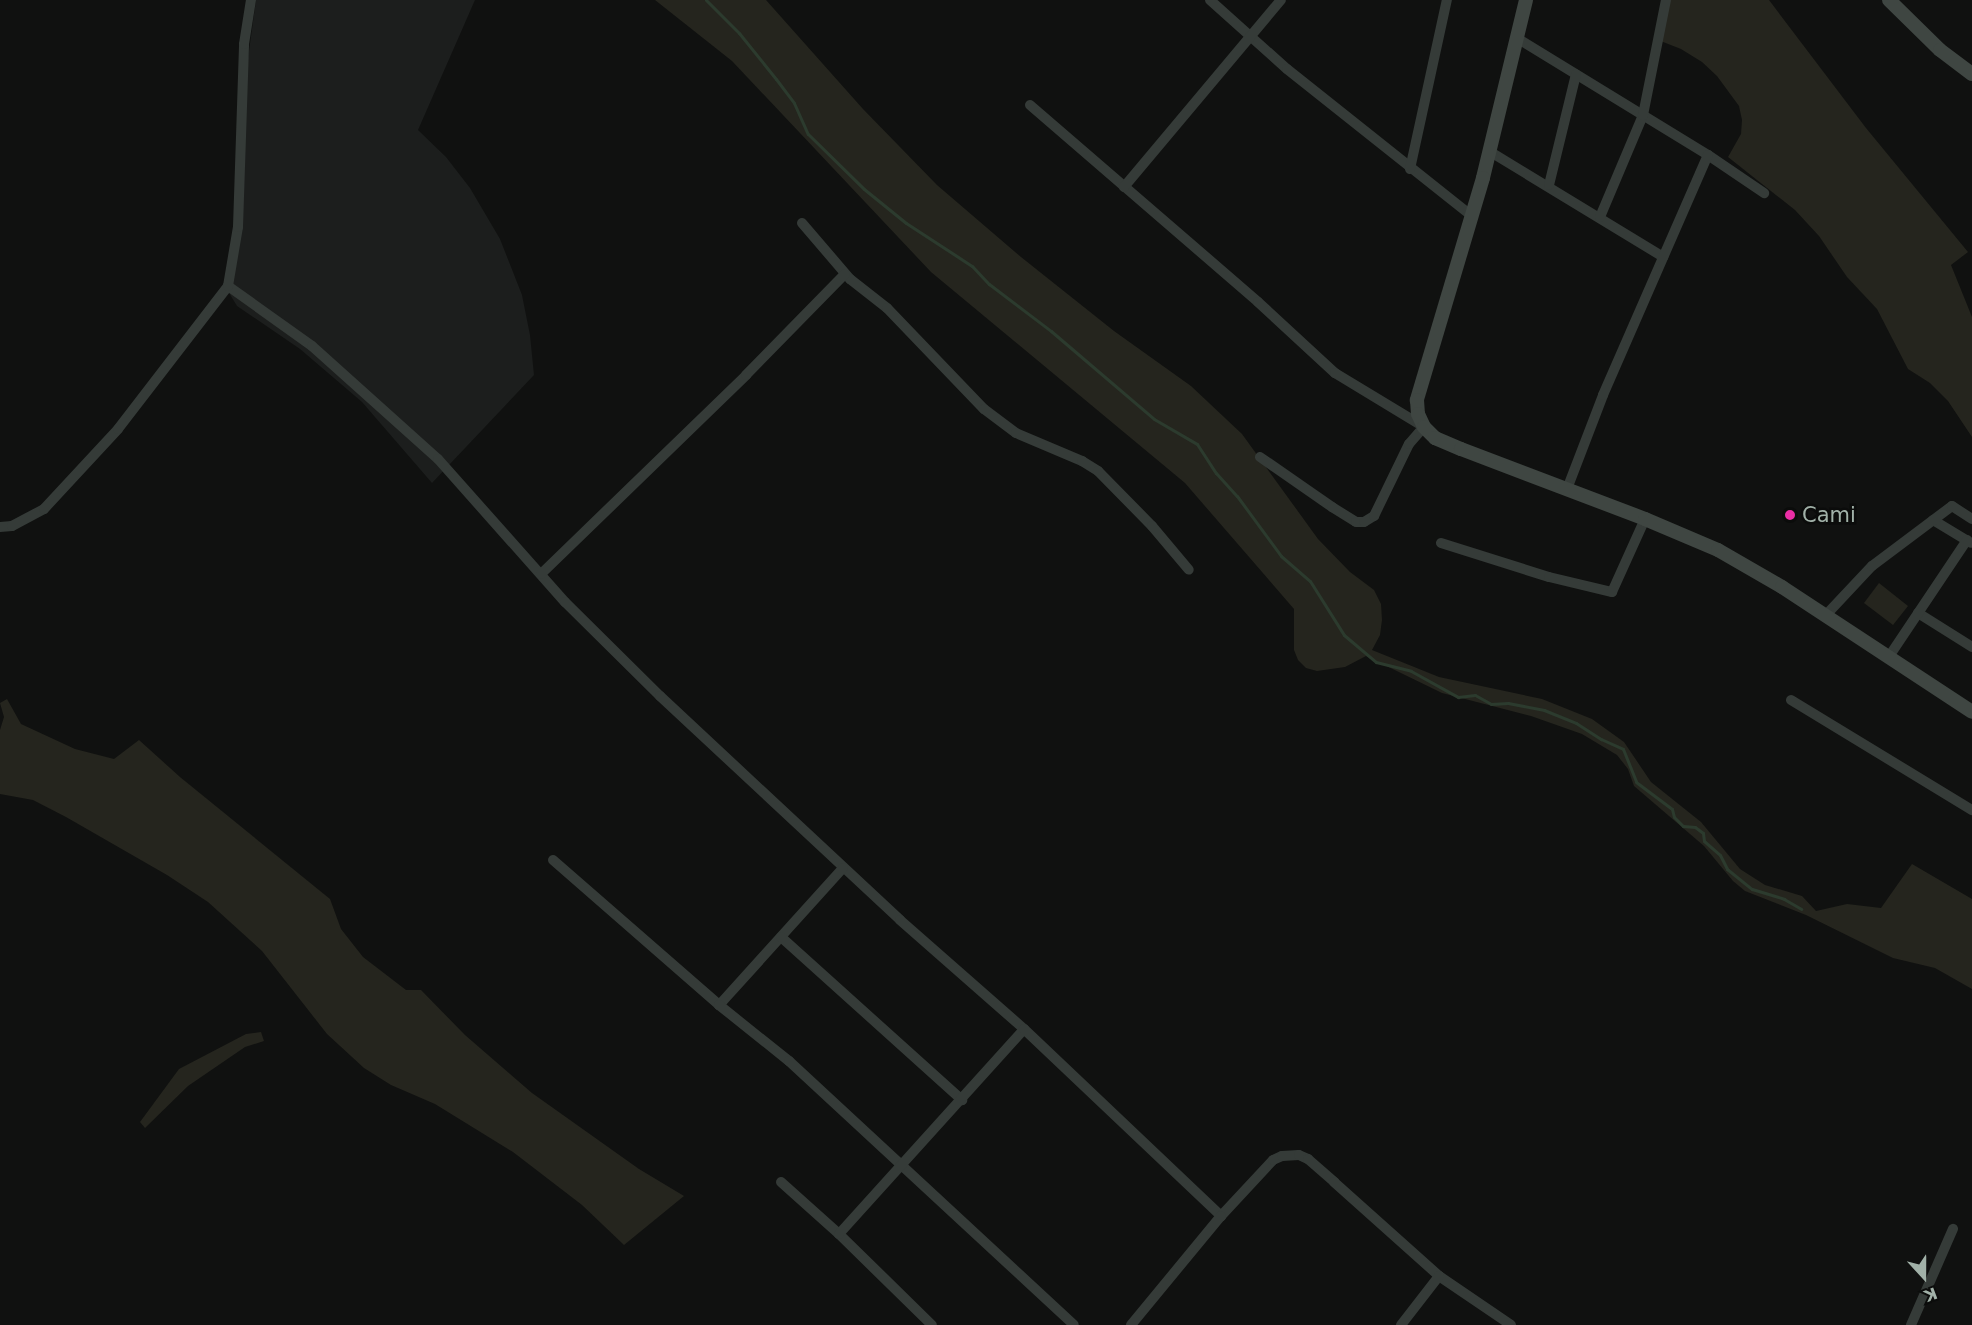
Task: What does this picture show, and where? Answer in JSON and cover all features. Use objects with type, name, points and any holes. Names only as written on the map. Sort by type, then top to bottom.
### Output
[{"type":"street","points":[[0,527],[12,526],[44,509],[117,429],[228,286],[238,227],[244,44],[251,0]]},
{"type":"street","points":[[1210,0],[1251,38],[1410,170],[1472,216]]},
{"type":"street","points":[[1124,187],[1281,0]]},
{"type":"street","points":[[1410,170],[1447,0]]},
{"type":"street","points":[[1424,428],[1418,414],[1417,400],[1472,216],[1526,0]]},
{"type":"street","points":[[1600,217],[1643,115],[1666,0]]},
{"type":"street","points":[[1889,0],[1940,50],[1972,74]]},
{"type":"street","points":[[1517,38],[1708,155],[1764,193]]},
{"type":"street","points":[[1549,185],[1576,74]]},
{"type":"street","points":[[1030,105],[1258,302],[1335,373],[1424,428],[1434,438],[1645,519],[1718,550],[1782,587],[1972,712]]},
{"type":"street","points":[[1489,151],[1549,185],[1663,257]]},
{"type":"street","points":[[1567,489],[1603,395],[1708,155]]},
{"type":"street","points":[[802,223],[845,274],[887,308],[984,409],[1016,433],[1082,461],[1098,471],[1152,526],[1189,570]]},
{"type":"street","points":[[541,574],[746,375],[845,274]]},
{"type":"street","points":[[228,286],[312,346],[438,459],[541,574],[660,696],[843,868],[984,996],[1024,1029],[1221,1216]]},
{"type":"street","points":[[1260,457],[1356,522],[1364,522],[1374,516],[1409,444],[1424,428]]},
{"type":"street","points":[[1825,616],[1872,566],[1952,506],[1972,519]]},
{"type":"street","points":[[1441,543],[1549,577],[1612,592],[1645,519]]},
{"type":"street","points":[[1887,658],[1970,542],[1933,520]]},
{"type":"street","points":[[1918,613],[1972,647]]},
{"type":"street","points":[[1791,700],[1972,810]]},
{"type":"street","points":[[553,860],[719,1005],[789,1061],[1074,1325]]},
{"type":"street","points":[[719,1005],[843,868]]},
{"type":"street","points":[[781,937],[962,1100]]},
{"type":"street","points":[[839,1234],[900,1163],[962,1100],[1024,1029]]},
{"type":"street","points":[[1131,1325],[1221,1216],[1273,1160],[1290,1154],[1299,1155],[1326,1174],[1439,1276],[1511,1325]]},
{"type":"street","points":[[781,1182],[839,1234],[932,1325]]},
{"type":"street","points":[[1911,1325],[1953,1229]]},
{"type":"street","points":[[1401,1325],[1439,1276]]},
{"type":"shaded area","points":[[256,0],[475,0],[418,130],[446,157],[470,188],[500,239],[522,295],[530,335],[534,375],[432,483],[362,402],[300,349],[237,306],[226,288],[233,235],[241,109]]},
{"type":"shaded area","points":[[655,0],[766,0],[863,109],[937,185],[1021,257],[1114,331],[1191,386],[1242,434],[1318,539],[1350,572],[1374,590],[1381,604],[1382,620],[1380,635],[1372,650],[1439,677],[1542,699],[1592,719],[1624,742],[1651,782],[1701,822],[1740,869],[1765,885],[1802,896],[1816,911],[1847,904],[1881,908],[1912,864],[1972,899],[1972,989],[1935,968],[1893,958],[1806,915],[1745,891],[1733,881],[1704,846],[1634,786],[1628,769],[1617,755],[1582,734],[1531,716],[1442,693],[1366,656],[1345,667],[1317,671],[1306,668],[1298,660],[1294,650],[1294,609],[1185,483],[931,272],[732,61]]},
{"type":"shaded area","points":[[1667,0],[1769,0],[1866,128],[1968,252],[1951,265],[1972,317],[1972,437],[1948,401],[1930,383],[1908,369],[1877,309],[1847,277],[1819,236],[1795,210],[1728,157],[1741,134],[1742,120],[1739,106],[1717,76],[1702,62],[1681,49],[1658,40]]},
{"type":"shaded area","points":[[1879,583],[1908,606],[1893,625],[1864,603]]},
{"type":"shaded area","points":[[7,699],[21,724],[75,749],[114,759],[139,740],[180,777],[330,899],[341,929],[363,957],[406,990],[421,990],[465,1035],[532,1093],[639,1169],[684,1196],[624,1245],[582,1205],[513,1152],[435,1104],[391,1085],[364,1068],[327,1034],[262,951],[208,902],[167,875],[66,817],[33,800],[0,794],[0,730],[4,717],[0,703]]},
{"type":"shaded area","points":[[261,1032],[264,1041],[245,1047],[188,1086],[145,1128],[140,1122],[179,1069],[246,1034]]},
{"type":"waterway","points":[[706,0],[739,33],[776,79],[794,103],[808,134],[864,189],[906,223],[972,266],[989,284],[1051,331],[1154,419],[1197,444],[1216,473],[1237,496],[1281,556],[1310,581],[1344,635],[1376,662],[1411,671],[1458,697],[1475,695],[1491,704],[1508,703],[1544,710],[1576,723],[1601,739],[1623,749],[1636,782],[1672,809],[1674,817],[1683,826],[1695,827],[1703,833],[1704,841],[1720,855],[1727,869],[1752,889],[1784,899],[1801,909]]},
{"type":"place","name":"Cami","points":[[1790,515]]}]
